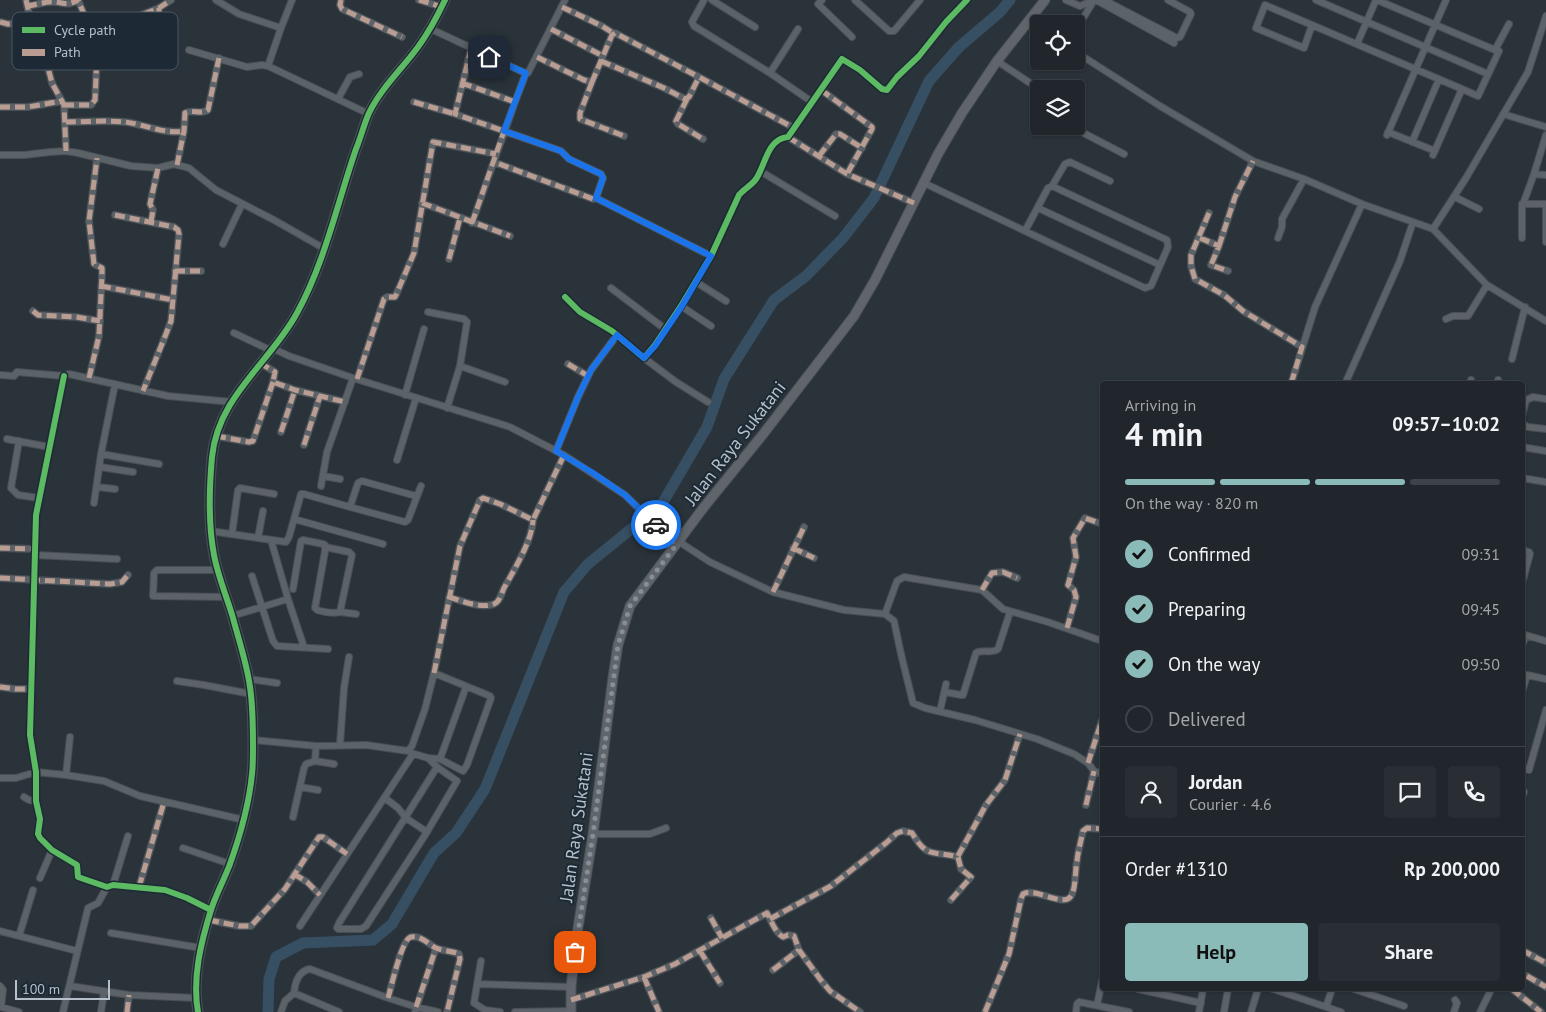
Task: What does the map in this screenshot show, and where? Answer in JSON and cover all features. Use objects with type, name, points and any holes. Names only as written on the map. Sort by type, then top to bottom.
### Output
[{"type":"main road","name":"Jalan Raya Sukatani","points":[[1033,15],[1045,0]]},
{"type":"main road","points":[[198,1012],[196,998],[198,962],[201,948],[211,910],[230,864],[244,820],[252,774],[251,694],[232,616],[217,570],[210,531],[209,499],[212,453],[216,436],[222,420],[247,378],[296,314],[325,249],[345,181],[369,114],[382,92],[431,29],[443,4]]},
{"type":"main road","name":"Jalan Raya Sukatani","points":[[571,1012],[571,987],[577,934],[593,834],[613,677],[618,645],[630,606],[854,316],[875,280],[962,113],[997,61],[1030,19]]},
{"type":"street","points":[[27,3],[53,2],[64,4],[73,3],[78,0],[83,12]]},
{"type":"street","points":[[149,12],[171,0]]},
{"type":"street","points":[[216,0],[239,14],[281,28]]},
{"type":"street","points":[[268,66],[292,0]]},
{"type":"street","points":[[341,0],[340,5],[342,9],[402,37]]},
{"type":"street","points":[[419,0],[443,4]]},
{"type":"street","points":[[704,0],[692,22],[694,26],[812,102]]},
{"type":"street","points":[[712,0],[755,27]]},
{"type":"street","points":[[855,0],[889,31],[894,31],[920,0]]},
{"type":"street","points":[[644,358],[655,346],[682,306],[711,256],[738,195],[756,180],[772,146],[780,139],[788,137],[842,59],[860,70],[882,89],[887,90],[920,56],[946,22],[967,0]]},
{"type":"street","points":[[1066,0],[1080,6],[1094,0]]},
{"type":"street","points":[[1085,15],[1094,0]]},
{"type":"street","points":[[1094,0],[1174,43]]},
{"type":"street","points":[[1104,0],[1177,38],[1180,37],[1191,14],[1168,0]]},
{"type":"street","points":[[1316,0],[1488,74]]},
{"type":"street","points":[[1312,25],[1304,48],[1256,28],[1265,5],[1357,44],[1416,70],[1478,96],[1499,52],[1377,0],[1357,44]]},
{"type":"street","points":[[1446,0],[1388,133],[1434,153],[1462,89]]},
{"type":"street","points":[[818,1],[852,36]]},
{"type":"street","points":[[472,223],[526,73],[529,72],[564,3],[613,33],[794,128]]},
{"type":"street","points":[[159,8],[159,12]]},
{"type":"street","points":[[1433,229],[1455,197],[1528,72],[1546,16]]},
{"type":"street","points":[[1495,50],[1508,24]]},
{"type":"street","points":[[431,29],[526,73]]},
{"type":"street","points":[[551,29],[602,59],[687,99]]},
{"type":"street","points":[[770,74],[798,29]]},
{"type":"street","points":[[613,33],[580,113],[580,119],[624,136]]},
{"type":"street","points":[[455,114],[471,49]]},
{"type":"street","points":[[189,50],[247,67],[268,66],[369,114]]},
{"type":"street","points":[[537,57],[592,82]]},
{"type":"street","points":[[177,165],[186,112],[204,112],[208,110],[219,58]]},
{"type":"street","points":[[1085,58],[1160,106],[1253,161],[1304,179],[1362,204],[1433,229],[1487,285],[1546,321]]},
{"type":"street","points":[[997,61],[1030,83]]},
{"type":"street","points":[[49,70],[52,83],[63,103],[66,122],[66,152]]},
{"type":"street","points":[[0,107],[94,103],[96,70]]},
{"type":"street","points":[[338,99],[350,77],[359,74]]},
{"type":"street","points":[[699,77],[676,121],[703,139]]},
{"type":"street","points":[[1412,142],[1439,79]]},
{"type":"street","points":[[462,83],[515,102]]},
{"type":"street","points":[[821,90],[872,127],[846,174]]},
{"type":"street","points":[[414,102],[455,114],[561,151],[569,159],[601,174],[603,178],[596,198]]},
{"type":"street","points":[[1503,114],[1546,127]]},
{"type":"street","points":[[66,122],[128,122],[174,132],[184,131]]},
{"type":"street","points":[[819,156],[836,134],[842,135],[862,148]]},
{"type":"street","points":[[1085,134],[1124,154]]},
{"type":"street","points":[[1522,238],[1522,204],[1543,153],[1546,135]]},
{"type":"street","points":[[788,137],[846,174],[914,203]]},
{"type":"street","points":[[322,486],[328,452],[384,300],[388,297],[395,297],[414,253],[433,142],[496,154]]},
{"type":"street","points":[[0,155],[66,152],[78,153],[131,166],[158,168],[177,165],[189,168],[216,190],[325,249]]},
{"type":"street","points":[[89,378],[99,336],[100,321],[102,269],[94,264],[89,221],[98,158]]},
{"type":"street","points":[[1228,271],[1211,265],[1235,197],[1253,161]]},
{"type":"street","points":[[494,162],[593,199],[596,198],[711,256]]},
{"type":"street","points":[[1026,231],[1048,188],[1052,186],[1065,164],[1070,162],[1110,181]]},
{"type":"street","points":[[151,222],[152,210],[150,204],[158,168]]},
{"type":"street","points":[[760,171],[835,216]]},
{"type":"street","points":[[1534,174],[1546,175]]},
{"type":"street","points":[[1278,238],[1283,217],[1304,179]]},
{"type":"street","points":[[924,183],[1145,288],[1151,286],[1168,247],[1167,240],[1052,186]]},
{"type":"street","points":[[1455,197],[1478,209]]},
{"type":"street","points":[[422,203],[510,236]]},
{"type":"street","points":[[223,244],[242,204]]},
{"type":"street","points":[[1293,381],[1315,307],[1362,204]]},
{"type":"street","points":[[1522,204],[1546,204],[1546,242]]},
{"type":"street","points":[[1038,208],[1160,266]]},
{"type":"street","points":[[1209,213],[1200,238],[1191,255],[1191,266],[1195,279],[1224,295],[1243,312],[1302,347]]},
{"type":"street","points":[[116,215],[174,227],[178,230],[179,243],[170,321],[143,391]]},
{"type":"street","points":[[449,259],[460,218]]},
{"type":"street","points":[[1346,381],[1400,261],[1413,222]]},
{"type":"street","points":[[1200,238],[1219,246]]},
{"type":"street","points":[[175,272],[200,272]]},
{"type":"street","points":[[696,282],[726,301]]},
{"type":"street","points":[[1446,319],[1453,316],[1468,316],[1487,285]]},
{"type":"street","points":[[101,286],[173,300]]},
{"type":"street","points":[[611,288],[665,329]]},
{"type":"street","points":[[565,297],[580,312],[617,335],[676,382],[708,402]]},
{"type":"street","points":[[682,306],[711,326]]},
{"type":"street","points":[[1512,359],[1524,307]]},
{"type":"street","points":[[33,312],[38,315],[76,317],[100,321]]},
{"type":"street","points":[[428,312],[466,320],[467,325],[460,366],[447,408]]},
{"type":"street","points":[[405,395],[424,329]]},
{"type":"street","points":[[234,333],[289,356],[355,379],[510,428],[564,455],[625,495],[677,543],[710,562],[773,592],[844,610],[885,614],[894,621],[913,703],[1020,734],[1074,754],[1088,763],[1094,771],[1100,773]]},
{"type":"street","points":[[556,451],[588,376],[617,335]]},
{"type":"street","points":[[216,436],[249,442],[253,441],[275,373],[260,363]]},
{"type":"street","points":[[568,364],[588,376]]},
{"type":"street","points":[[460,366],[505,382]]},
{"type":"street","points":[[0,375],[14,376],[17,372],[64,376],[69,374],[168,396],[232,402]]},
{"type":"street","points":[[64,376],[36,515],[30,735],[36,772],[36,801],[40,819],[38,834],[43,842],[52,850],[77,865],[78,878],[110,886],[165,890],[211,910]]},
{"type":"street","points":[[273,382],[295,390],[345,402]]},
{"type":"street","points":[[94,503],[115,384]]},
{"type":"street","points":[[281,432],[295,390]]},
{"type":"street","points":[[304,445],[320,396]]},
{"type":"street","points":[[1525,404],[1526,400],[1532,397],[1546,399]]},
{"type":"street","points":[[398,460],[416,398]]},
{"type":"street","points":[[1525,426],[1546,429]]},
{"type":"street","points":[[7,439],[49,447]]},
{"type":"street","points":[[19,441],[11,488],[18,495],[39,498]]},
{"type":"street","points":[[1525,448],[1546,451]]},
{"type":"street","points":[[102,454],[159,464]]},
{"type":"street","points":[[449,597],[477,604],[494,604],[497,602],[527,542],[533,520],[564,455]]},
{"type":"street","points":[[100,467],[133,472]]},
{"type":"street","points":[[323,476],[340,480]]},
{"type":"street","points":[[1525,478],[1546,482]]},
{"type":"street","points":[[350,507],[358,482],[362,481],[416,496]]},
{"type":"street","points":[[287,540],[301,494],[405,522],[408,520],[421,486]]},
{"type":"street","points":[[96,487],[116,489]]},
{"type":"street","points":[[232,534],[238,490],[240,488],[274,494]]},
{"type":"street","points":[[300,926],[385,798],[411,753],[434,673],[460,546],[481,498],[500,504],[533,520]]},
{"type":"street","points":[[258,538],[263,512]]},
{"type":"street","points":[[1067,628],[1076,597],[1074,590],[1068,585],[1076,557],[1073,538],[1085,518],[1100,523]]},
{"type":"street","points":[[294,519],[383,544]]},
{"type":"street","points":[[773,592],[804,527]]},
{"type":"street","points":[[210,531],[284,542],[287,540],[300,544]]},
{"type":"street","points":[[270,540],[304,646]]},
{"type":"street","points":[[292,589],[300,544],[303,540],[349,552],[352,555],[340,612]]},
{"type":"street","points":[[325,547],[315,608],[319,611],[356,614]]},
{"type":"street","points":[[0,548],[117,559]]},
{"type":"street","points":[[793,548],[814,558]]},
{"type":"street","points":[[1525,551],[1530,554],[1525,572]]},
{"type":"street","points":[[217,570],[157,570],[154,573],[153,596],[226,597]]},
{"type":"street","points":[[982,590],[992,573],[1003,572],[1017,578]]},
{"type":"street","points":[[0,578],[110,584],[122,582],[128,575]]},
{"type":"street","points":[[252,576],[277,646],[304,646],[328,649]]},
{"type":"street","points":[[885,614],[897,581],[904,577],[982,590],[1003,609],[1010,612],[1067,628],[1100,640]]},
{"type":"street","points":[[232,616],[288,599]]},
{"type":"street","points":[[945,692],[964,695],[976,653],[979,651],[995,652],[998,649],[1010,612]]},
{"type":"street","points":[[1525,634],[1546,641]]},
{"type":"street","points":[[340,744],[344,688],[349,657]]},
{"type":"street","points":[[434,673],[491,698],[467,765],[427,832],[366,926],[361,929],[338,929],[338,923],[437,767]]},
{"type":"street","points":[[1525,675],[1546,678]]},
{"type":"street","points":[[248,679],[278,683]]},
{"type":"street","points":[[176,681],[251,694]]},
{"type":"street","points":[[940,711],[946,684]]},
{"type":"street","points":[[440,759],[466,686]]},
{"type":"street","points":[[0,687],[31,689]]},
{"type":"street","points":[[1525,769],[1529,770],[1546,710]]},
{"type":"street","points":[[1088,763],[1100,726]]},
{"type":"street","points":[[951,900],[971,877],[961,869],[958,856],[986,805],[1004,780],[1020,734]]},
{"type":"street","points":[[66,775],[70,737]]},
{"type":"street","points":[[253,740],[316,746],[340,744],[366,745],[440,759],[463,771]]},
{"type":"street","points":[[315,761],[316,746]]},
{"type":"street","points":[[428,758],[457,781]]},
{"type":"street","points":[[293,817],[306,764],[315,761],[334,764]]},
{"type":"street","points":[[1086,806],[1094,771]]},
{"type":"street","points":[[0,778],[16,778],[36,772],[104,781],[140,796],[244,820]]},
{"type":"street","points":[[300,787],[318,790]]},
{"type":"street","points":[[24,797],[36,801]]},
{"type":"street","points":[[385,798],[398,808],[406,818],[427,832]]},
{"type":"street","points":[[139,887],[164,802]]},
{"type":"street","points":[[593,834],[650,834],[666,828]]},
{"type":"street","points":[[985,1012],[1009,954],[1023,894],[1030,892],[1056,899],[1071,896],[1083,830],[1087,828],[1100,829]]},
{"type":"street","points":[[770,919],[831,886],[901,831],[910,832],[922,848],[934,853],[958,856]]},
{"type":"street","points":[[63,1012],[88,908],[98,903],[110,886],[128,836]]},
{"type":"street","points":[[209,920],[239,926],[251,926],[284,889],[319,837],[323,837],[347,854]]},
{"type":"street","points":[[183,848],[230,864]]},
{"type":"street","points":[[40,878],[52,850]]},
{"type":"street","points":[[294,874],[307,882],[320,895]]},
{"type":"street","points":[[19,936],[33,890]]},
{"type":"street","points":[[571,1000],[644,977],[675,964],[764,913],[768,914],[779,934],[783,937],[788,935],[794,936],[799,950],[830,991],[860,1012]]},
{"type":"street","points":[[711,918],[722,938]]},
{"type":"street","points":[[0,931],[77,951]]},
{"type":"street","points":[[110,933],[201,948]]},
{"type":"street","points":[[388,998],[407,939],[412,937],[420,938],[436,948],[457,953],[460,957],[448,1012]]},
{"type":"street","points":[[415,1009],[436,948]]},
{"type":"street","points":[[773,970],[799,950]]},
{"type":"street","points":[[700,951],[720,983]]},
{"type":"street","points":[[1525,952],[1546,963]]},
{"type":"street","points":[[481,961],[474,1003],[485,1010],[500,1012]]},
{"type":"street","points":[[280,1012],[284,1000],[294,993],[299,976],[305,970],[310,969],[415,1009],[438,1012]]},
{"type":"street","points":[[1527,976],[1546,987]]},
{"type":"street","points":[[644,977],[659,1012]]},
{"type":"street","points":[[477,984],[571,987]]},
{"type":"street","points":[[0,986],[3,990],[1,1007],[19,1012]]},
{"type":"street","points":[[70,986],[129,995],[196,998]]},
{"type":"street","points":[[1097,1006],[1100,991]]},
{"type":"street","points":[[1147,991],[1201,1003]]},
{"type":"street","points":[[1198,1012],[1203,991]]},
{"type":"street","points":[[1224,1012],[1228,991]]},
{"type":"street","points":[[1254,1011],[1258,991]]},
{"type":"street","points":[[1279,991],[1341,1012]]},
{"type":"street","points":[[1318,1012],[1331,991]]},
{"type":"street","points":[[1360,991],[1404,1006]]},
{"type":"street","points":[[1480,1012],[1490,991]]},
{"type":"street","points":[[1515,991],[1542,1012]]},
{"type":"street","points":[[101,1012],[104,992]]},
{"type":"street","points":[[294,993],[339,1012]]},
{"type":"street","points":[[127,1012],[129,995]]},
{"type":"street","points":[[1454,1012],[1457,1003],[1455,1000]]},
{"type":"street","points":[[1076,1012],[1079,1002],[1129,1012]]},
{"type":"street","points":[[515,1012],[571,1012]]},
{"type":"waterway","points":[[268,1012],[269,979],[276,957],[303,943],[373,940],[392,924],[434,853],[456,833],[485,789],[564,592],[588,564],[662,504],[707,427],[724,379],[774,300],[806,276],[843,238],[874,198],[929,81],[959,47],[1000,12],[1010,0]]},
{"type":"marked path","points":[[26,0],[29,12]]},
{"type":"marked path","points":[[27,6],[52,2],[69,4],[78,0]]},
{"type":"marked path","points":[[78,0],[83,12]]},
{"type":"marked path","points":[[149,12],[171,0]]},
{"type":"marked path","points":[[341,0],[340,5],[342,9],[402,37]]},
{"type":"marked path","points":[[419,0],[442,7]]},
{"type":"marked path","points":[[562,7],[613,33]]},
{"type":"marked path","points":[[159,8],[159,12]]},
{"type":"marked path","points":[[0,22],[12,24]]},
{"type":"marked path","points":[[551,29],[603,56],[612,35],[615,33],[699,77]]},
{"type":"marked path","points":[[471,49],[455,114],[561,151],[569,159],[601,174],[603,178],[596,198],[593,199],[494,162]]},
{"type":"marked path","points":[[537,57],[592,82],[603,56]]},
{"type":"marked path","points":[[177,165],[184,131],[185,113],[208,110],[219,58]]},
{"type":"marked path","points":[[601,61],[685,99],[689,97],[699,77],[794,128]]},
{"type":"marked path","points":[[49,70],[52,83],[64,105],[66,151]]},
{"type":"marked path","points":[[64,105],[91,105],[95,100],[96,70]]},
{"type":"marked path","points":[[592,82],[580,113],[580,119],[624,136]]},
{"type":"marked path","points":[[462,83],[515,102]]},
{"type":"marked path","points":[[821,90],[872,127],[847,174]]},
{"type":"marked path","points":[[687,99],[676,121],[703,139]]},
{"type":"marked path","points":[[0,107],[28,107],[62,101]]},
{"type":"marked path","points":[[414,102],[455,114]]},
{"type":"marked path","points":[[66,122],[118,121],[170,132],[184,131]]},
{"type":"marked path","points":[[472,223],[504,131]]},
{"type":"marked path","points":[[819,156],[836,134],[840,134],[862,148]]},
{"type":"marked path","points":[[788,137],[847,174],[914,203]]},
{"type":"marked path","points":[[357,379],[384,299],[395,297],[414,253],[433,142],[496,154]]},
{"type":"marked path","points":[[89,378],[99,336],[102,275],[102,268],[94,264],[89,221],[97,158]]},
{"type":"marked path","points":[[1219,246],[1235,197],[1253,161]]},
{"type":"marked path","points":[[151,222],[153,210],[150,204],[158,168]]},
{"type":"marked path","points":[[596,198],[711,256]]},
{"type":"marked path","points":[[422,203],[510,236]]},
{"type":"marked path","points":[[1209,213],[1191,255],[1191,266],[1195,279],[1224,295],[1243,311],[1302,347],[1292,381]]},
{"type":"marked path","points":[[115,215],[174,227],[178,230],[179,234],[171,321],[143,391]]},
{"type":"marked path","points":[[449,259],[460,218]]},
{"type":"marked path","points":[[1200,238],[1219,246],[1211,265],[1228,271]]},
{"type":"marked path","points":[[175,271],[201,271]]},
{"type":"marked path","points":[[101,286],[173,300]]},
{"type":"marked path","points":[[33,311],[38,315],[76,317],[100,321]]},
{"type":"marked path","points":[[556,451],[591,370],[617,335]]},
{"type":"marked path","points":[[260,363],[275,372],[273,382],[295,390],[345,402]]},
{"type":"marked path","points":[[568,364],[588,376]]},
{"type":"marked path","points":[[216,436],[249,442],[253,441],[273,382]]},
{"type":"marked path","points":[[281,432],[295,390]]},
{"type":"marked path","points":[[304,445],[320,396]]},
{"type":"marked path","points":[[434,673],[460,546],[480,500],[483,498],[500,504],[533,520],[564,455]]},
{"type":"marked path","points":[[1067,628],[1076,597],[1074,590],[1068,585],[1076,557],[1073,538],[1085,518],[1100,523]]},
{"type":"marked path","points":[[449,597],[483,606],[496,603],[526,546],[533,520]]},
{"type":"marked path","points":[[773,592],[804,527]]},
{"type":"marked path","points":[[0,548],[35,549]]},
{"type":"marked path","points":[[793,548],[814,558]]},
{"type":"marked path","points":[[982,590],[992,573],[1003,572],[1017,578]]},
{"type":"marked path","points":[[0,578],[110,584],[122,582],[128,575]]},
{"type":"marked path","points":[[0,687],[31,689]]},
{"type":"marked path","points":[[1088,763],[1100,726]]},
{"type":"marked path","points":[[958,856],[986,805],[1005,780],[1020,734]]},
{"type":"marked path","points":[[1086,805],[1094,771]]},
{"type":"marked path","points":[[139,887],[164,802]]},
{"type":"marked path","points":[[985,1012],[1009,954],[1023,894],[1035,893],[1062,900],[1071,896],[1074,889],[1077,857],[1083,831],[1087,828],[1100,829]]},
{"type":"marked path","points":[[770,919],[831,886],[897,833],[903,831],[912,833],[927,851],[958,857],[961,869],[971,877],[951,900]]},
{"type":"marked path","points":[[209,920],[239,926],[251,926],[285,889],[319,837],[323,837],[347,854]]},
{"type":"marked path","points":[[294,874],[307,882],[320,895]]},
{"type":"marked path","points":[[571,1000],[644,977],[675,964],[767,913],[780,935],[783,937],[788,935],[794,936],[799,950],[830,991],[860,1012]]},
{"type":"marked path","points":[[711,918],[722,938]]},
{"type":"marked path","points":[[388,998],[404,946],[411,937],[418,937],[436,948],[459,954],[460,959],[447,1012]]},
{"type":"marked path","points":[[416,1007],[436,948]]},
{"type":"marked path","points":[[773,970],[799,950]]},
{"type":"marked path","points":[[700,951],[720,983]]},
{"type":"marked path","points":[[1525,952],[1546,963]]},
{"type":"marked path","points":[[1527,976],[1546,987]]},
{"type":"marked path","points":[[644,977],[659,1012]]},
{"type":"marked path","points":[[1515,991],[1541,1012]]},
{"type":"marked path","points":[[127,1012],[129,995]]},
{"type":"cycle path","points":[[198,1012],[196,999],[198,960],[207,922],[241,831],[249,797],[253,761],[249,678],[218,571],[212,543],[210,482],[216,435],[234,398],[286,331],[297,313],[307,294],[323,253],[369,113],[386,87],[422,41],[445,0]]},
{"type":"cycle path","points":[[565,297],[580,312],[612,331],[644,358],[681,306],[711,256],[739,195],[756,179],[771,147],[781,139],[788,137],[842,59],[860,70],[882,89],[887,90],[967,0]]},
{"type":"cycle path","points":[[64,376],[36,515],[30,735],[36,772],[36,801],[40,819],[38,834],[52,850],[77,865],[78,877],[107,887],[113,885],[165,890],[211,910]]},
{"type":"way so far","points":[[575,952],[618,645],[630,606],[676,545],[656,525]]},
{"type":"route","points":[[489,57],[526,73],[504,131],[561,151],[569,159],[601,174],[603,178],[596,198],[711,256],[682,306],[670,321],[655,346],[644,358],[617,335],[591,370],[556,451],[625,495],[656,525]]}]
